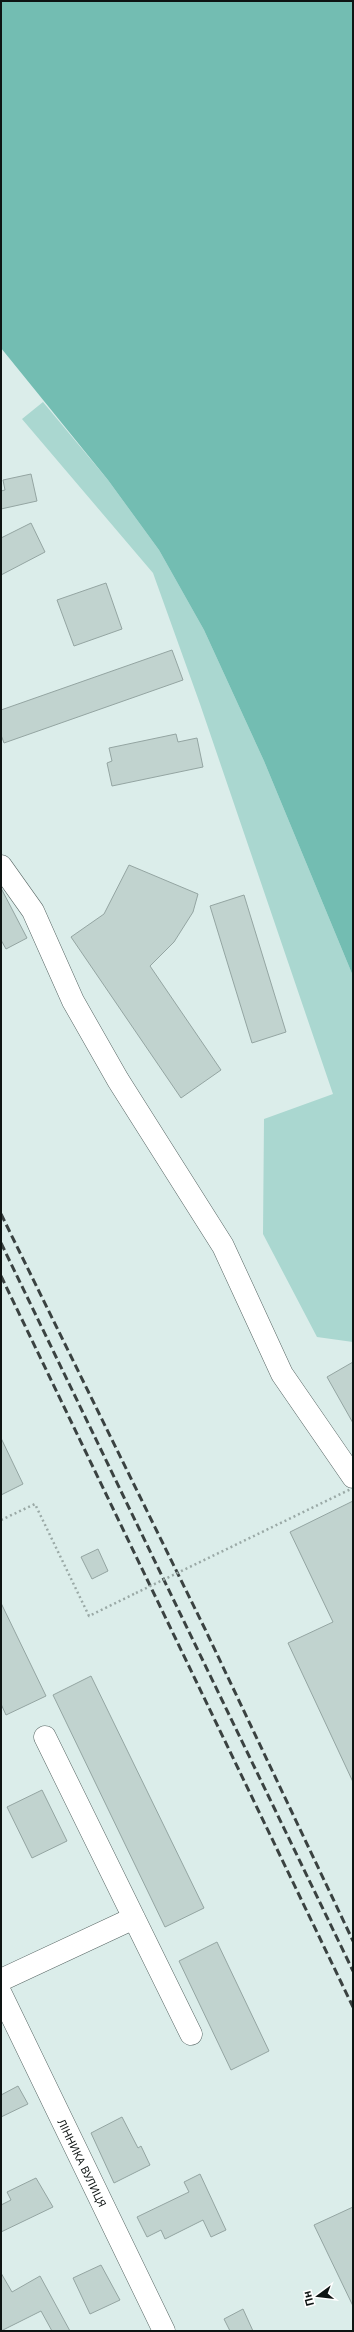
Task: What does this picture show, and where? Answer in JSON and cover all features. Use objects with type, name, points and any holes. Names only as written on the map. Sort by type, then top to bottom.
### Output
[{"type":"street","points":[[1,866],[33,911],[73,1001],[114,1073],[223,1246],[282,1374],[353,1477]]},
{"type":"street","points":[[45,1737],[191,2034]]},
{"type":"street","points":[[1,1980],[134,1918]]},
{"type":"street","name":"ЛІННИКА ВУЛИЦЯ","points":[[1,1994],[164,2331]]},
{"type":"path","points":[[1,1520],[35,1504],[89,1616],[353,1488]]},
{"type":"shaded area","points":[[1,1],[353,1],[353,976],[264,761],[204,630],[159,550],[108,480],[1,348]]},
{"type":"shaded area","points":[[43,402],[108,480],[159,550],[204,630],[264,761],[353,976],[353,1342],[317,1337],[263,1234],[264,1119],[333,1094],[200,704],[153,573],[22,419]]},
{"type":"building","points":[[31,474],[37,501],[1,509],[1,491],[5,490],[3,480]]},
{"type":"building","points":[[31,523],[45,552],[1,575],[1,538]]},
{"type":"building","points":[[106,583],[122,629],[74,646],[57,600]]},
{"type":"building","points":[[172,650],[183,680],[4,743],[1,735],[1,710]]},
{"type":"building","points":[[176,734],[178,742],[197,738],[203,767],[112,786],[107,763],[112,761],[109,748]]},
{"type":"building","points":[[129,865],[198,894],[193,912],[174,942],[150,966],[221,1070],[181,1098],[71,937],[104,914]]},
{"type":"building","points":[[1,888],[27,938],[6,949],[1,940]]},
{"type":"building","points":[[244,895],[286,1032],[252,1043],[210,906]]},
{"type":"building","points":[[353,1362],[353,1423],[327,1377]]},
{"type":"building","points":[[1,1438],[23,1484],[1,1495]]},
{"type":"building","points":[[353,1501],[353,1782],[288,1643],[333,1622],[290,1532]]},
{"type":"building","points":[[98,1549],[108,1571],[92,1579],[81,1557]]},
{"type":"building","points":[[1,1603],[46,1696],[6,1715],[1,1704]]},
{"type":"building","points":[[91,1676],[204,1908],[165,1927],[53,1695]]},
{"type":"building","points":[[42,1790],[67,1841],[32,1858],[7,1807]]},
{"type":"building","points":[[217,1942],[269,2051],[231,2070],[179,1961]]},
{"type":"building","points":[[18,2086],[28,2104],[1,2117],[1,2095]]},
{"type":"building","points":[[122,2117],[138,2148],[141,2146],[150,2165],[114,2183],[91,2133]]},
{"type":"building","points":[[200,2174],[226,2230],[211,2237],[203,2220],[165,2239],[161,2230],[147,2237],[137,2217],[189,2192],[184,2182]]},
{"type":"building","points":[[36,2178],[53,2207],[1,2232],[1,2205],[11,2200],[7,2192]]},
{"type":"building","points":[[353,2207],[353,2306],[314,2225]]},
{"type":"building","points":[[101,2265],[120,2300],[90,2314],[73,2278]]},
{"type":"building","points":[[1,2273],[12,2292],[40,2276],[70,2331],[52,2331],[41,2311],[1,2331]]},
{"type":"building","points":[[243,2309],[253,2331],[230,2331],[224,2319]]},
{"type":"railway","points":[[1,1214],[205,1629],[353,1941]]},
{"type":"railway","points":[[1,1243],[353,1971]]},
{"type":"railway","points":[[1,1276],[353,2007]]}]
